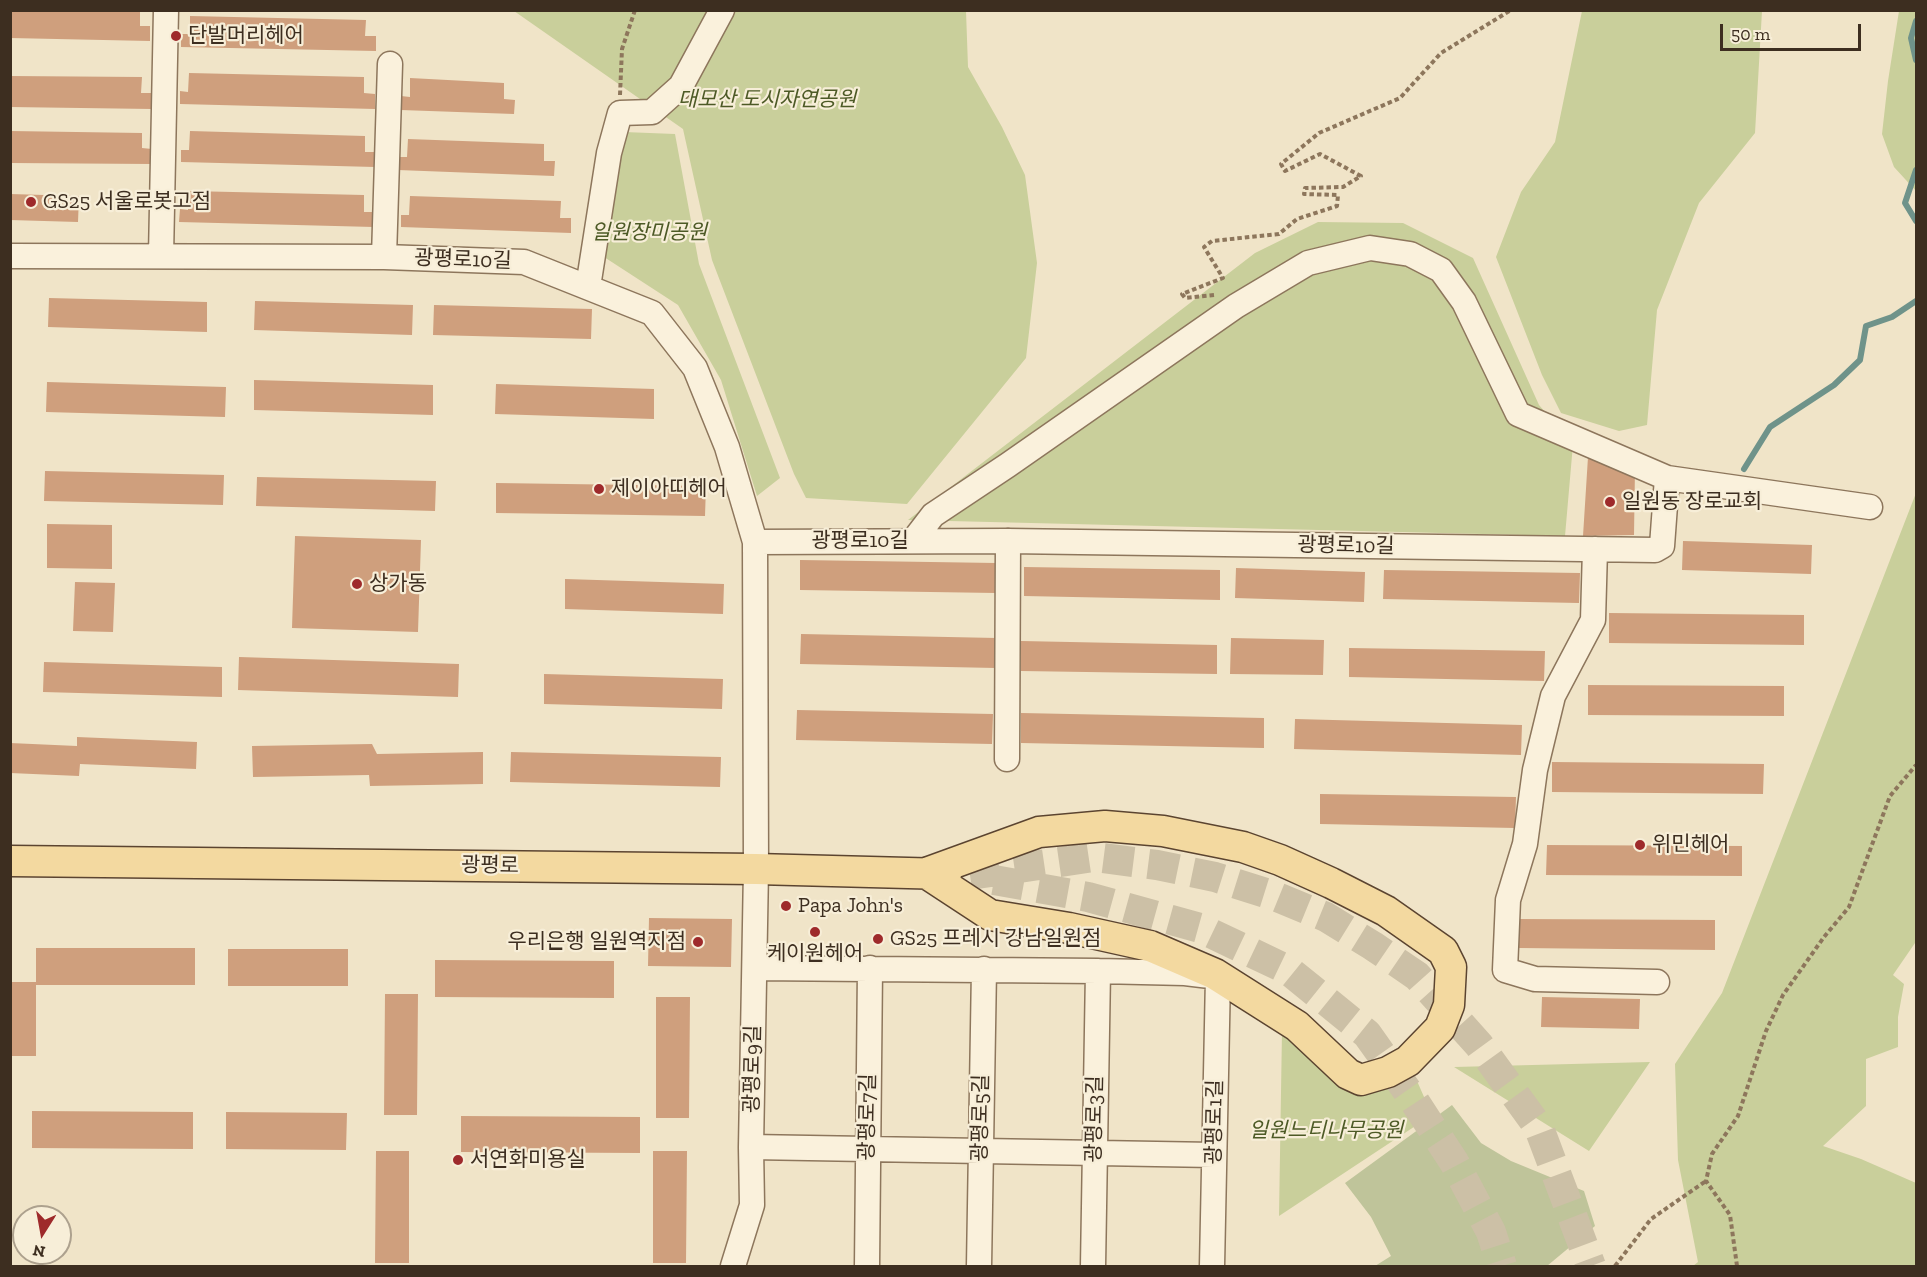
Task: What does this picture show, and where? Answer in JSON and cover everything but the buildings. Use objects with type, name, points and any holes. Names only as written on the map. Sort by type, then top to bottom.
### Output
[{"type":"main road","points":[[1105,826],[1163,831],[1243,847],[1280,860],[1340,887],[1386,911],[1443,951],[1451,967],[1449,1005],[1440,1028],[1408,1061],[1388,1072],[1361,1080],[1348,1074],[1297,1026],[1215,974],[1150,946],[1069,928],[990,915],[926,873],[1039,832],[1105,826]]},
{"type":"main road","name":"광평로","points":[[10,861],[756,869],[970,875]]},
{"type":"street","points":[[161,256],[166,10]]},
{"type":"street","points":[[588,287],[609,153],[620,113],[652,112],[681,86],[722,10]]},
{"type":"street","points":[[384,257],[390,64]]},
{"type":"street","points":[[914,541],[933,515],[1236,306],[1308,263],[1370,248],[1410,254],[1441,270],[1464,302],[1518,414],[1667,478],[1870,507]]},
{"type":"street","name":"광평로10길","points":[[10,256],[384,257],[524,262],[652,313],[695,368],[727,447],[756,542],[756,869]]},
{"type":"street","name":"광평로10길","points":[[756,542],[1008,541],[1655,550],[1662,546],[1667,478]]},
{"type":"street","points":[[1007,759],[1008,541]]},
{"type":"street","points":[[1594,549],[1593,620],[1553,696],[1535,770],[1525,844],[1508,900],[1505,970],[1534,979],[1657,982]]},
{"type":"street","name":"광평로9길","points":[[733,1266],[752,1205],[756,869]]},
{"type":"street","points":[[755,968],[1098,971]]},
{"type":"street","name":"광평로7길","points":[[867,1266],[870,968]]},
{"type":"street","name":"광평로5길","points":[[979,1266],[984,969]]},
{"type":"street","name":"광평로1길","points":[[1098,971],[1185,973],[1218,977],[1212,1266]]},
{"type":"street","name":"광평로3길","points":[[1093,1266],[1098,971]]},
{"type":"street","points":[[751,1147],[1214,1155]]},
{"type":"path","points":[[620,113],[622,49],[635,10]]},
{"type":"path","points":[[1236,306],[1226,294],[1185,298],[1182,294],[1223,278],[1204,247],[1212,241],[1280,234],[1297,219],[1337,206],[1338,195],[1304,194],[1305,188],[1343,187],[1361,176],[1320,154],[1285,171],[1281,164],[1319,133],[1400,98],[1441,52],[1511,10]]},
{"type":"path","points":[[1615,1266],[1651,1219],[1706,1181],[1712,1154],[1738,1116],[1767,1031],[1783,995],[1824,937],[1849,908],[1890,796],[1917,765]]},
{"type":"path","points":[[1706,1181],[1730,1215],[1737,1266]]},
{"type":"green space","name":"대모산 도시자연공원","points":[[514,11],[966,11],[968,67],[1002,127],[1025,175],[1037,263],[1026,358],[907,504],[806,498],[794,474],[712,260],[683,129]]},
{"type":"green space","points":[[1582,11],[1762,11],[1755,133],[1699,203],[1657,310],[1647,425],[1619,431],[1561,413],[1542,375],[1496,257],[1521,192],[1555,142]]},
{"type":"green space","points":[[1899,11],[1916,11],[1916,191],[1894,167],[1882,134]]},
{"type":"green space","name":"일원장미공원","points":[[624,132],[675,134],[699,264],[780,478],[757,496],[721,380],[678,305],[601,255]]},
{"type":"green space","points":[[1318,222],[1403,223],[1473,258],[1539,405],[1573,444],[1565,536],[908,520],[1255,253]]},
{"type":"green space","points":[[1916,493],[1915,943],[1893,975],[1904,984],[1898,1017],[1898,1047],[1866,1059],[1866,1106],[1823,1146],[1861,1159],[1916,1183],[1916,1266],[1693,1266],[1698,1262],[1678,1160],[1675,1064],[1722,993]]},
{"type":"green space","name":"일원느티나무공원","points":[[1282,1031],[1346,1090],[1417,1081],[1432,1115],[1279,1216]]},
{"type":"green space","points":[[1650,1062],[1589,1151],[1454,1067]]},
{"type":"green space","points":[[1452,1105],[1481,1143],[1511,1161],[1584,1191],[1595,1226],[1547,1266],[1375,1266],[1391,1256],[1371,1217],[1345,1183]]},
{"type":"waterway","points":[[1916,21],[1911,38],[1916,60]]},
{"type":"waterway","points":[[1916,170],[1905,203],[1916,221]]},
{"type":"waterway","points":[[1744,469],[1770,427],[1834,385],[1860,360],[1866,326],[1892,317],[1916,301]]},
{"type":"tunnel","points":[[970,875],[1094,857],[1157,865],[1215,877],[1272,895],[1326,917],[1373,946],[1417,976],[1479,1045],[1539,1128],[1591,1266]]},
{"type":"tunnel","points":[[994,880],[1088,897],[1200,928],[1288,970],[1367,1034],[1454,1162],[1491,1232],[1502,1266]]},
{"type":"place","name":"단발머리헤어","points":[[176,36]]},
{"type":"place","name":"GS25 서울로봇고점","points":[[31,202]]},
{"type":"place","name":"제이아띠헤어","points":[[599,489]]},
{"type":"place","name":"일원동 장로교회","points":[[1610,502]]},
{"type":"place","name":"상가동","points":[[357,584]]},
{"type":"place","name":"위민헤어","points":[[1640,845]]},
{"type":"place","name":"Papa John's","points":[[786,906]]},
{"type":"place","name":"케이원헤어","points":[[815,932]]},
{"type":"place","name":"GS25 프레시 강남일원점","points":[[878,939]]},
{"type":"place","name":"우리은행 일원역지점","points":[[698,942]]},
{"type":"place","name":"서연화미용실","points":[[458,1160]]}]
